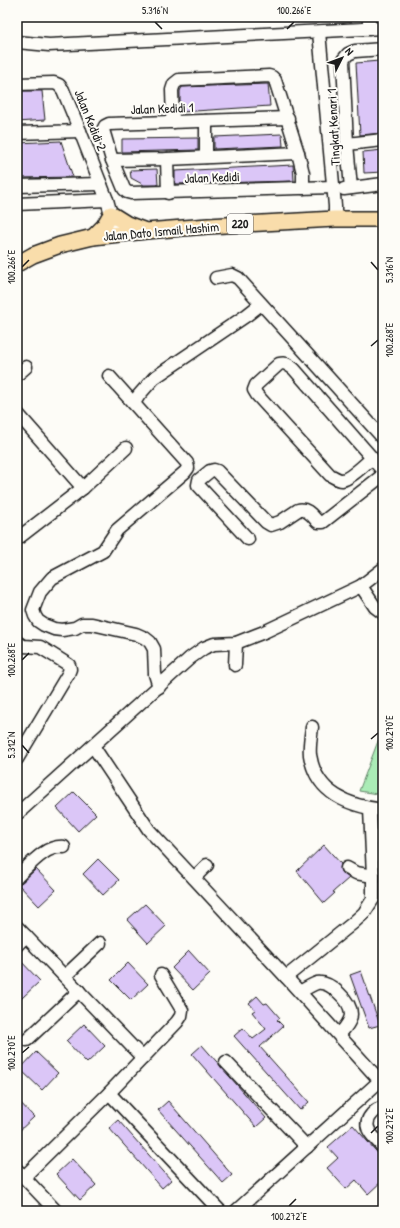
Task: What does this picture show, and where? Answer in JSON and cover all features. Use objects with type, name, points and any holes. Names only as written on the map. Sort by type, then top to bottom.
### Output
[{"type":"main road","points":[[93,237],[104,226],[112,214],[127,224],[146,231]]},
{"type":"main road","name":"Jalan Dato Ismail Hashim","points":[[17,264],[33,255],[60,245],[93,237],[208,226],[335,219],[383,219]]},
{"type":"street","points":[[17,42],[49,45],[319,32],[369,23],[383,28]]},
{"type":"street","points":[[319,32],[335,219]]},
{"type":"street","name":"Tingkat Kenari 1","points":[[351,188],[347,144],[343,60],[348,54],[355,51],[383,49]]},
{"type":"street","points":[[173,122],[172,90],[174,84],[179,80],[272,76],[276,80],[298,153],[303,173],[303,188]]},
{"type":"street","name":"Jalan Kedidi 2","points":[[17,84],[54,83],[59,85],[63,90],[112,214],[114,235]]},
{"type":"street","name":"Jalan Kedidi 1","points":[[124,189],[112,160],[103,130],[105,126],[109,124],[288,118]]},
{"type":"street","points":[[206,121],[206,157]]},
{"type":"street","points":[[17,133],[80,131]]},
{"type":"street","points":[[347,144],[383,140]]},
{"type":"street","points":[[112,160],[298,153]]},
{"type":"street","points":[[167,159],[168,192]]},
{"type":"street","points":[[17,186],[101,184]]},
{"type":"street","name":"Jalan Kedidi","points":[[124,189],[131,193],[351,188],[383,184]]},
{"type":"street","points":[[17,204],[107,200]]},
{"type":"street","points":[[216,278],[232,275],[238,278],[383,438]]},
{"type":"street","points":[[134,403],[154,378],[261,304]]},
{"type":"street","points":[[372,458],[343,480],[337,479],[330,475],[257,395],[254,390],[256,384],[279,364],[287,364],[294,369],[372,458],[383,471]]},
{"type":"street","points":[[109,376],[187,463],[188,468],[117,530],[103,551],[52,578],[40,592],[33,610],[38,621],[44,626],[54,629],[62,630],[75,628],[82,624],[92,624],[136,634],[145,638],[150,642],[154,649],[155,674],[159,687]]},
{"type":"street","points":[[17,413],[83,488]]},
{"type":"street","points":[[17,539],[83,488],[126,448]]},
{"type":"street","points":[[248,539],[198,485],[199,480],[210,471],[217,471],[266,522],[271,525],[280,522],[302,509],[318,522],[323,522],[383,475]]},
{"type":"street","points":[[17,814],[190,658],[204,648],[214,644],[236,643],[264,632],[361,586],[383,569]]},
{"type":"street","points":[[361,586],[375,607],[383,613]]},
{"type":"street","points":[[17,642],[23,646],[40,647],[46,650],[69,665],[70,669],[17,759]]},
{"type":"street","points":[[235,665],[236,643]]},
{"type":"street","points":[[312,727],[310,754],[315,772],[327,789],[342,800],[370,809],[383,810]]},
{"type":"street","points":[[94,746],[149,830],[382,1081],[236,1211]]},
{"type":"street","points":[[286,977],[353,923],[364,913],[373,899],[370,809]]},
{"type":"street","points":[[17,877],[49,850],[64,847]]},
{"type":"street","points":[[194,878],[207,865]]},
{"type":"street","points":[[347,868],[356,873],[373,876]]},
{"type":"street","points":[[17,927],[144,1058]]},
{"type":"street","points":[[17,944],[26,936]]},
{"type":"street","points":[[65,976],[100,943]]},
{"type":"street","points":[[56,1211],[20,1173],[109,1093],[177,1022],[181,1016],[182,1010],[161,975]]},
{"type":"street","points":[[300,992],[316,983],[324,983],[333,987],[339,993],[349,1007],[351,1013],[350,1019],[339,1035]]},
{"type":"street","points":[[27,1040],[79,991]]},
{"type":"street","points":[[226,1062],[307,1147]]},
{"type":"street","points":[[109,1093],[220,1211]]},
{"type":"street","points":[[383,1108],[376,1109],[370,1116],[367,1125],[368,1131],[383,1147]]},
{"type":"green space","points":[[383,728],[383,795],[359,791]]},
{"type":"building","points":[[379,61],[383,133],[360,135],[356,63]]},
{"type":"building","points":[[268,84],[270,106],[180,112],[180,91],[182,87]]},
{"type":"building","points":[[17,91],[42,91],[45,120],[17,122]]},
{"type":"building","points":[[282,134],[283,146],[214,149],[214,137]]},
{"type":"building","points":[[198,138],[198,150],[122,152],[122,139]]},
{"type":"building","points":[[61,141],[73,177],[17,178],[17,143]]},
{"type":"building","points":[[383,150],[383,172],[364,173],[363,152]]},
{"type":"building","points":[[293,165],[294,181],[175,184],[175,171]]},
{"type":"building","points":[[157,169],[158,185],[144,185],[131,178],[130,170]]},
{"type":"building","points":[[74,792],[96,814],[78,831],[57,808]]},
{"type":"building","points":[[324,845],[341,864],[341,872],[349,878],[333,892],[335,893],[324,903],[297,871]]},
{"type":"building","points":[[98,859],[119,880],[103,895],[83,874]]},
{"type":"building","points":[[36,869],[56,890],[39,906],[18,884]]},
{"type":"building","points":[[145,904],[166,926],[148,943],[127,920]]},
{"type":"building","points":[[189,951],[210,974],[193,990],[172,968]]},
{"type":"building","points":[[17,957],[40,981],[22,998],[17,993]]},
{"type":"building","points":[[128,963],[148,984],[131,1000],[111,980]]},
{"type":"building","points":[[361,971],[380,1025],[369,1028],[350,975]]},
{"type":"building","points":[[257,996],[264,1004],[267,1003],[280,1018],[277,1020],[283,1026],[260,1047],[309,1102],[300,1110],[234,1036],[243,1028],[253,1039],[266,1029],[252,1012],[255,1010],[249,1003]]},
{"type":"building","points":[[84,1024],[105,1046],[87,1063],[66,1041]]},
{"type":"building","points":[[202,1045],[266,1118],[256,1127],[192,1054]]},
{"type":"building","points":[[36,1052],[58,1073],[42,1090],[20,1069]]},
{"type":"building","points":[[17,1099],[34,1117],[17,1133]]},
{"type":"building","points":[[168,1101],[232,1175],[223,1183],[158,1110]]},
{"type":"building","points":[[118,1120],[171,1180],[162,1188],[109,1128]]},
{"type":"building","points":[[353,1125],[383,1159],[383,1180],[368,1194],[356,1180],[346,1189],[327,1168],[338,1158],[328,1147]]},
{"type":"building","points":[[72,1159],[96,1185],[80,1200],[56,1174]]}]
